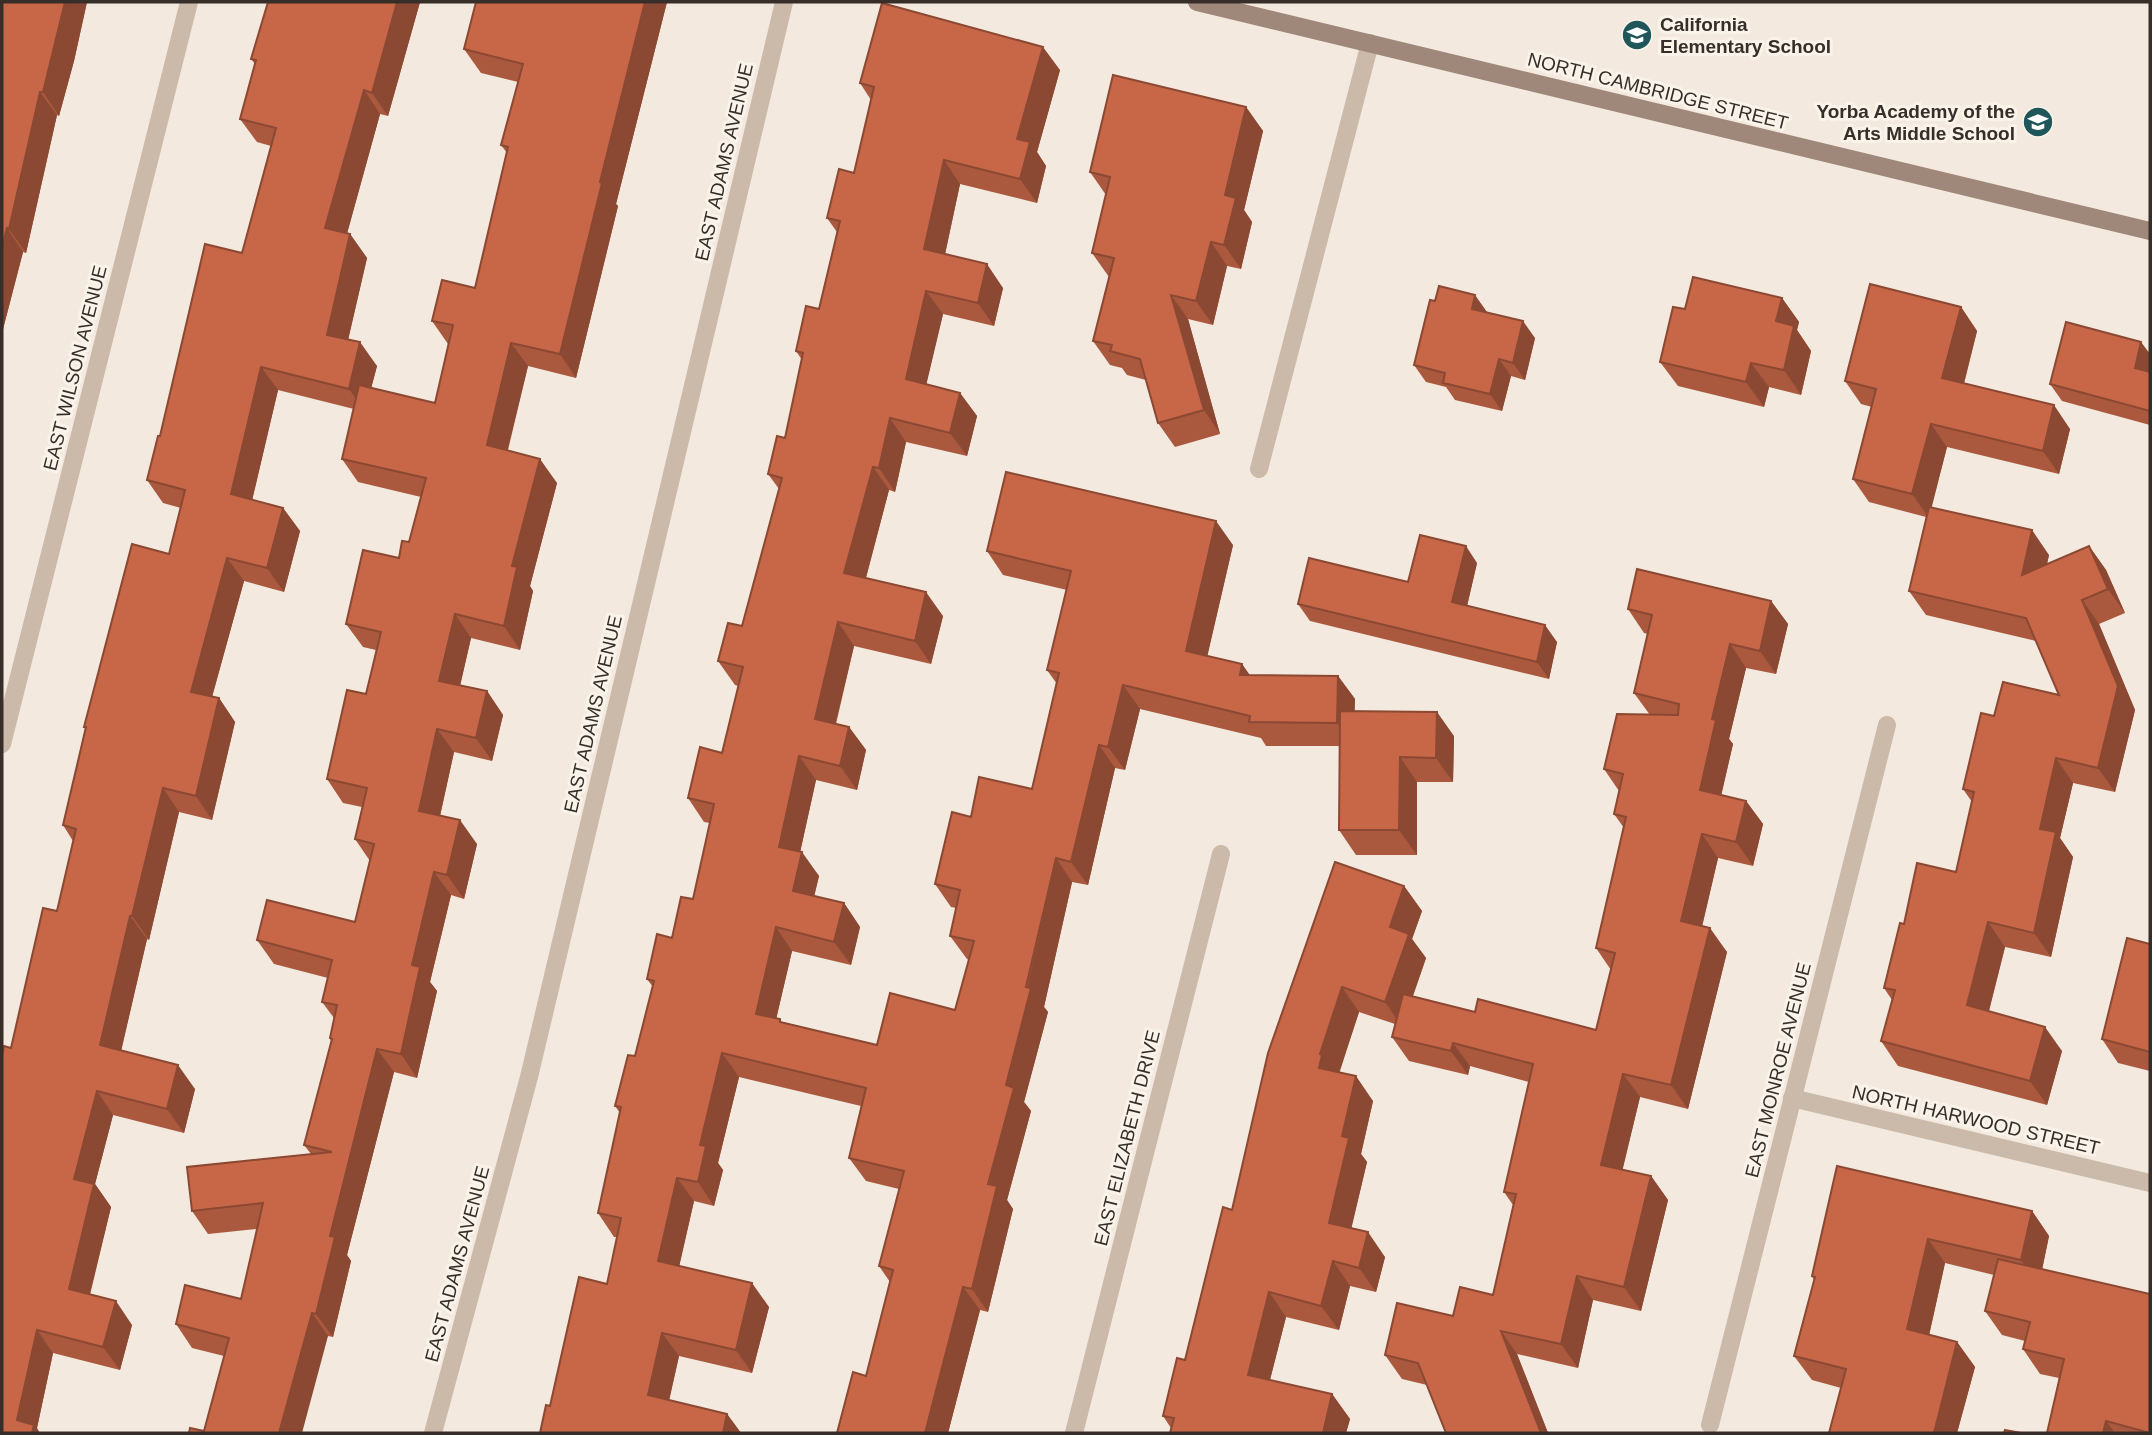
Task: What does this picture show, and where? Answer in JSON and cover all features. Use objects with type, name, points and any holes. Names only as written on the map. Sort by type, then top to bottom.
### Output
[{"type":"street","name":"EAST WILSON AVENUE","points":[[2,744],[189,2]]},
{"type":"street","name":"EAST ADAMS AVENUE","points":[[433,1433],[528,1077],[784,2]]},
{"type":"street","name":"NORTH CAMBRIDGE STREET","points":[[1197,2],[2150,231]]},
{"type":"street","points":[[1258,469],[1370,43]]},
{"type":"street","name":"EAST MONROE AVENUE","points":[[1710,1424],[1887,725]]},
{"type":"street","name":"EAST ELIZABETH DRIVE","points":[[1074,1433],[1221,853]]},
{"type":"street","name":"NORTH HARWOOD STREET","points":[[1792,1098],[2150,1183]]},
{"type":"building","points":[[2,2],[65,2],[43,92],[40,92],[9,229],[7,228],[2,247]]},
{"type":"building","points":[[268,2],[397,2],[372,93],[364,90],[325,228],[350,234],[327,335],[360,342],[349,389],[261,367],[231,494],[283,508],[267,568],[227,558],[191,692],[219,698],[196,796],[163,788],[100,1045],[178,1065],[167,1109],[97,1091],[74,1179],[94,1184],[69,1289],[116,1301],[103,1347],[37,1330],[17,1420],[34,1425],[32,1433],[2,1433],[2,1055],[4,1046],[11,1048],[43,908],[57,911],[76,829],[63,825],[84,727],[132,544],[169,554],[185,490],[147,480],[160,436],[205,244],[242,253],[276,128],[240,119],[256,60],[251,59]]},
{"type":"building","points":[[476,2],[645,2],[560,354],[511,343],[487,445],[540,459],[512,566],[517,567],[504,626],[455,614],[439,681],[487,691],[476,738],[437,729],[419,811],[460,820],[447,875],[434,872],[412,965],[420,967],[401,1054],[377,1049],[330,1236],[335,1237],[316,1314],[312,1313],[279,1433],[189,1433],[190,1428],[204,1431],[229,1338],[176,1324],[185,1285],[241,1299],[263,1203],[192,1211],[187,1167],[332,1152],[304,1145],[332,1039],[330,1038],[337,1005],[322,1002],[332,960],[257,940],[267,900],[355,922],[374,844],[355,839],[367,788],[327,779],[347,690],[366,694],[381,632],[346,624],[363,550],[399,558],[402,541],[409,542],[426,478],[342,459],[359,385],[435,403],[453,325],[432,321],[442,280],[475,288],[508,147],[501,145],[523,64],[464,49]]},
{"type":"building","points":[[882,3],[1043,47],[1017,139],[1030,142],[1020,179],[944,160],[924,249],[987,264],[978,303],[926,291],[906,379],[960,393],[950,433],[890,418],[879,468],[873,467],[844,573],[926,592],[915,641],[838,622],[815,719],[849,727],[840,766],[799,756],[779,847],[802,852],[793,891],[844,903],[834,942],[776,927],[756,1014],[877,1045],[890,993],[955,1010],[974,941],[950,936],[960,890],[935,884],[952,812],[971,817],[979,777],[1032,789],[1059,673],[1047,670],[1071,571],[987,551],[1006,472],[1216,521],[1186,651],[1242,664],[1240,675],[1338,676],[1337,723],[1249,722],[1250,716],[1123,685],[1108,747],[1099,745],[1071,862],[1056,858],[1026,987],[1031,988],[1006,1085],[1014,1088],[988,1184],[997,1186],[972,1289],[963,1287],[925,1433],[837,1433],[853,1372],[866,1376],[893,1270],[879,1266],[904,1171],[849,1158],[866,1088],[722,1053],[700,1145],[706,1146],[698,1182],[677,1178],[658,1261],[752,1283],[736,1350],[662,1333],[648,1395],[727,1414],[723,1433],[540,1433],[546,1405],[550,1406],[579,1277],[607,1284],[621,1218],[598,1213],[621,1107],[615,1106],[628,1055],[635,1056],[654,981],[647,979],[657,934],[672,938],[681,897],[693,899],[714,804],[688,798],[700,747],[722,753],[743,667],[718,661],[728,623],[742,626],[782,478],[768,474],[777,436],[785,438],[803,353],[796,351],[806,306],[819,309],[840,221],[827,218],[839,169],[854,173],[874,87],[860,83]]},
{"type":"building","points":[[1113,75],[1246,107],[1225,195],[1236,198],[1224,245],[1211,242],[1196,301],[1171,295],[1204,410],[1158,423],[1140,359],[1110,351],[1112,345],[1093,341],[1114,258],[1092,253],[1110,177],[1090,172]]},
{"type":"building","points":[[1693,277],[1782,298],[1776,321],[1794,326],[1784,370],[1751,363],[1746,382],[1660,362],[1673,307],[1685,309]]},
{"type":"building","points":[[1870,284],[1961,307],[1942,378],[2054,405],[2043,451],[1931,424],[1912,494],[1853,479],[1876,389],[1845,381]]},
{"type":"building","points":[[1439,286],[1475,295],[1472,309],[1523,321],[1513,363],[1499,359],[1490,394],[1443,383],[1445,373],[1414,365],[1430,300],[1435,301]]},
{"type":"building","points":[[2066,322],[2141,342],[2135,368],[2150,372],[2150,411],[2050,384]]},
{"type":"building","points":[[1929,507],[2032,530],[2022,575],[2089,546],[2108,589],[2082,600],[2118,686],[2098,768],[2056,758],[2040,829],[2056,832],[2034,933],[1988,922],[1967,1005],[2045,1027],[2030,1081],[1881,1041],[1895,990],[1884,988],[1900,923],[1904,924],[1917,863],[1956,872],[1974,792],[1963,789],[1981,713],[1994,716],[2003,682],[2059,695],[2026,618],[1909,591]]},
{"type":"building","points":[[1420,535],[1466,546],[1452,602],[1545,625],[1537,662],[1298,604],[1309,558],[1408,582]]},
{"type":"building","points":[[1637,569],[1771,601],[1760,651],[1730,644],[1712,719],[1716,720],[1700,790],[1746,801],[1736,842],[1702,834],[1681,921],[1710,928],[1671,1085],[1623,1074],[1601,1165],[1651,1176],[1624,1287],[1577,1276],[1561,1344],[1501,1331],[1541,1433],[1446,1433],[1418,1363],[1385,1355],[1397,1303],[1453,1316],[1460,1287],[1493,1295],[1516,1194],[1504,1192],[1533,1064],[1453,1043],[1451,1051],[1392,1037],[1403,994],[1475,1012],[1478,999],[1596,1030],[1615,953],[1596,948],[1626,817],[1614,814],[1623,774],[1604,769],[1617,714],[1678,715],[1679,704],[1634,693],[1652,615],[1628,609]]},
{"type":"building","points":[[1340,711],[1437,712],[1436,758],[1400,757],[1399,830],[1339,830]]},
{"type":"building","points":[[1335,862],[1404,886],[1390,927],[1409,934],[1385,1002],[1342,987],[1320,1054],[1319,1068],[1356,1076],[1342,1136],[1349,1138],[1329,1223],[1368,1232],[1359,1268],[1333,1261],[1321,1306],[1269,1292],[1248,1375],[1332,1394],[1323,1433],[1170,1433],[1174,1418],[1163,1416],[1177,1358],[1185,1360],[1223,1207],[1232,1210],[1268,1053]]},
{"type":"building","points":[[2127,938],[2150,944],[2150,1052],[2102,1039]]},
{"type":"building","points":[[1837,1166],[2032,1211],[2021,1260],[1928,1239],[1907,1329],[1957,1342],[1934,1433],[1829,1433],[1846,1369],[1794,1356],[1815,1277],[1812,1276]]},
{"type":"building","points":[[1998,1259],[2150,1294],[2150,1433],[2106,1421],[2103,1433],[2047,1433],[2064,1359],[2023,1349],[2030,1322],[1985,1311]]},
{"type":"place","name":"California Elementary School","points":[[1637,35]]},
{"type":"place","name":"Yorba Academy of the Arts Middle School","points":[[2038,122]]}]
